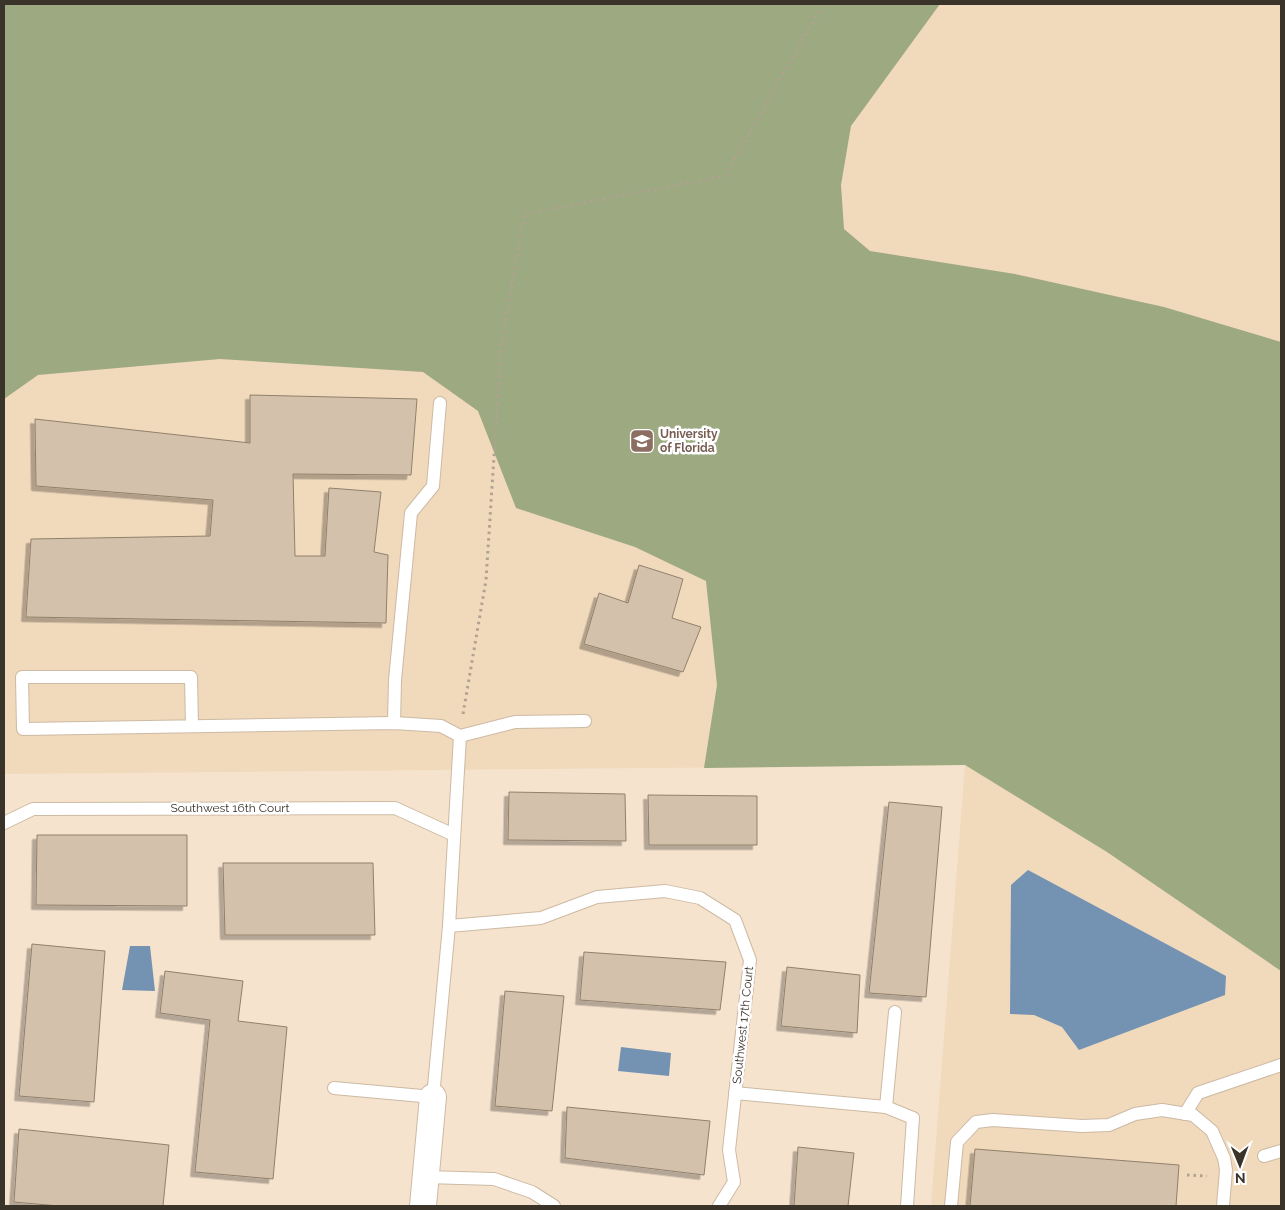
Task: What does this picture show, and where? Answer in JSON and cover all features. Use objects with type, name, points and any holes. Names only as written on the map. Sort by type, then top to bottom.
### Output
[{"type":"street","points":[[423,1206],[433,1097]]},
{"type":"lane","points":[[394,723],[395,680],[411,513],[433,486],[440,403]]},
{"type":"lane","points":[[192,726],[191,677],[22,677],[23,729],[394,723],[441,726],[460,736],[515,722],[585,721]]},
{"type":"lane","points":[[334,1088],[433,1097],[449,926],[460,736]]},
{"type":"lane","name":"Southwest 16th Court","points":[[4,823],[33,810],[395,808],[454,835]]},
{"type":"lane","name":"Southwest 17th Court","points":[[449,926],[541,918],[597,897],[665,891],[700,898],[734,920],[750,960],[729,1150],[734,1182],[719,1206]]},
{"type":"lane","points":[[886,1107],[895,1012]]},
{"type":"lane","points":[[1185,1114],[1198,1093],[1281,1065]]},
{"type":"lane","points":[[735,1092],[886,1107],[913,1118],[907,1206]]},
{"type":"lane","points":[[951,1206],[957,1142],[976,1122],[993,1120],[1082,1126],[1109,1125],[1135,1114],[1162,1110],[1193,1115],[1212,1131],[1224,1158],[1226,1170],[1223,1206]]},
{"type":"lane","points":[[1264,1156],[1281,1151]]},
{"type":"lane","points":[[426,1177],[494,1179],[532,1192],[554,1206]]},
{"type":"path","points":[[460,736],[486,580],[501,348],[524,214],[725,176],[823,4]]},
{"type":"path","points":[[1187,1175],[1210,1176]]},
{"type":"shaded area","name":"University of Florida","points":[[12,4],[1281,4],[1281,1206],[931,1206],[965,765],[4,774],[4,116]]},
{"type":"green space","points":[[4,4],[940,4],[851,126],[841,185],[844,229],[870,251],[1015,274],[1164,307],[1281,342],[1281,971],[1107,852],[965,765],[704,768],[717,685],[706,581],[635,547],[516,508],[478,411],[423,372],[220,359],[38,375],[4,399]]},
{"type":"water","points":[[1028,870],[1226,976],[1225,995],[1079,1050],[1062,1027],[1034,1015],[1010,1014],[1011,885]]},
{"type":"water","points":[[130,946],[150,946],[155,991],[122,990]]},
{"type":"water","points":[[621,1047],[671,1053],[669,1076],[618,1071]]},
{"type":"building","points":[[250,395],[417,399],[411,475],[293,474],[295,556],[325,556],[329,488],[381,492],[374,552],[388,555],[386,623],[26,617],[31,539],[210,536],[213,500],[36,486],[35,419],[250,443]]},
{"type":"building","points":[[639,565],[683,579],[672,618],[701,627],[683,672],[584,644],[599,593],[628,603]]},
{"type":"building","points":[[509,792],[625,794],[626,841],[508,840]]},
{"type":"building","points":[[648,795],[757,796],[757,845],[649,845]]},
{"type":"building","points":[[889,802],[942,807],[926,997],[869,993]]},
{"type":"building","points":[[37,835],[187,835],[187,906],[36,905]]},
{"type":"building","points":[[223,863],[373,863],[375,935],[225,935]]},
{"type":"building","points":[[32,944],[105,951],[94,1102],[19,1096]]},
{"type":"building","points":[[584,952],[726,962],[720,1010],[580,1000]]},
{"type":"building","points":[[787,967],[860,975],[857,1033],[781,1026]]},
{"type":"building","points":[[165,971],[243,981],[238,1021],[287,1027],[273,1179],[195,1172],[210,1020],[160,1013]]},
{"type":"building","points":[[505,991],[564,996],[552,1111],[495,1106]]},
{"type":"building","points":[[567,1107],[710,1121],[704,1175],[565,1158]]},
{"type":"building","points":[[19,1129],[169,1145],[163,1206],[59,1206],[14,1202]]},
{"type":"building","points":[[798,1147],[854,1153],[848,1206],[794,1206]]},
{"type":"building","points":[[975,1149],[1179,1165],[1176,1206],[970,1206]]},
{"type":"place","name":"University of Florida","points":[[642,441]]}]
